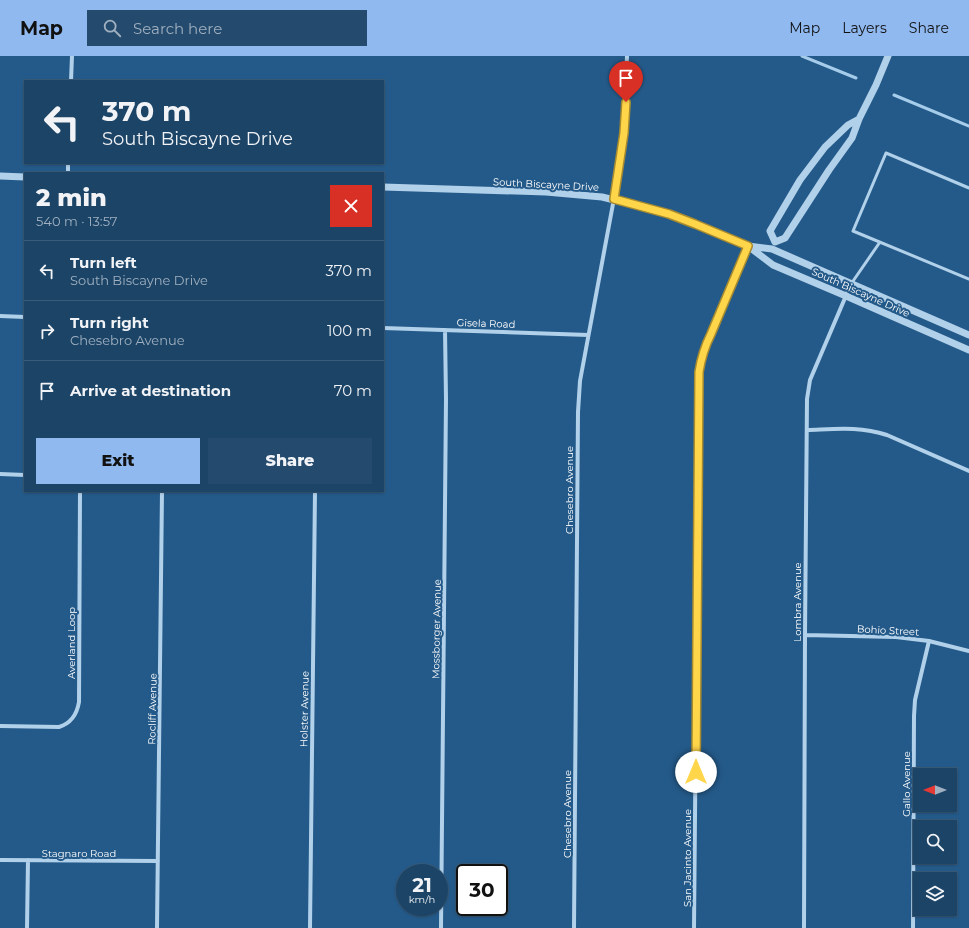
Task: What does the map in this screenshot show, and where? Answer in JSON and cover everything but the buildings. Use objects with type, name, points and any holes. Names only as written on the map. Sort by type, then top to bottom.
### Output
[{"type":"street","points":[[71,80],[72,56]]},
{"type":"street","name":"Chesebro Avenue","points":[[574,928],[578,412],[580,381],[614,199],[624,133],[627,56]]},
{"type":"street","points":[[766,260],[773,245],[785,238],[829,170],[852,138],[859,119],[876,85],[888,56]]},
{"type":"street","points":[[773,245],[770,231],[800,180],[825,147],[848,125],[859,119]]},
{"type":"street","points":[[0,176],[24,177]]},
{"type":"street","name":"South Biscayne Drive","points":[[384,187],[546,192],[614,199],[647,208],[675,216],[748,246],[773,265],[969,350]]},
{"type":"street","name":"South Biscayne Drive","points":[[748,246],[773,245],[803,262],[969,335]]},
{"type":"street","name":"San Jacinto Avenue","points":[[694,928],[699,372],[701,359],[707,342],[748,246]]},
{"type":"street","name":"Lombra Avenue","points":[[804,928],[807,399],[810,380],[851,284]]},
{"type":"street","points":[[0,316],[24,317]]},
{"type":"street","name":"Gisela Road","points":[[384,328],[588,335]]},
{"type":"street","name":"Mossborger Avenue","points":[[441,928],[446,330]]},
{"type":"street","points":[[807,430],[859,429],[874,431],[887,435],[969,470]]},
{"type":"street","points":[[0,474],[24,475]]},
{"type":"street","name":"Averland Loop","points":[[0,726],[59,727],[70,722],[75,717],[78,710],[80,492]]},
{"type":"street","name":"Rocliff Avenue","points":[[157,928],[162,492]]},
{"type":"street","name":"Holster Avenue","points":[[310,928],[315,492]]},
{"type":"street","name":"Bohio Street","points":[[805,635],[896,637],[929,641],[969,651]]},
{"type":"street","name":"Gallo Avenue","points":[[913,928],[914,716],[929,641]]},
{"type":"street","name":"Stagnaro Road","points":[[0,860],[158,861]]},
{"type":"street","points":[[28,860],[28,928]]},
{"type":"lane","points":[[969,188],[886,153],[852,231],[969,279]]},
{"type":"lane","points":[[851,284],[880,242]]},
{"type":"waterway","points":[[802,56],[856,78]]},
{"type":"waterway","points":[[894,95],[969,126]]},
{"type":"route","points":[[626,102],[624,133],[614,199],[669,214],[748,246],[707,342],[701,359],[698,382],[696,772]]}]
